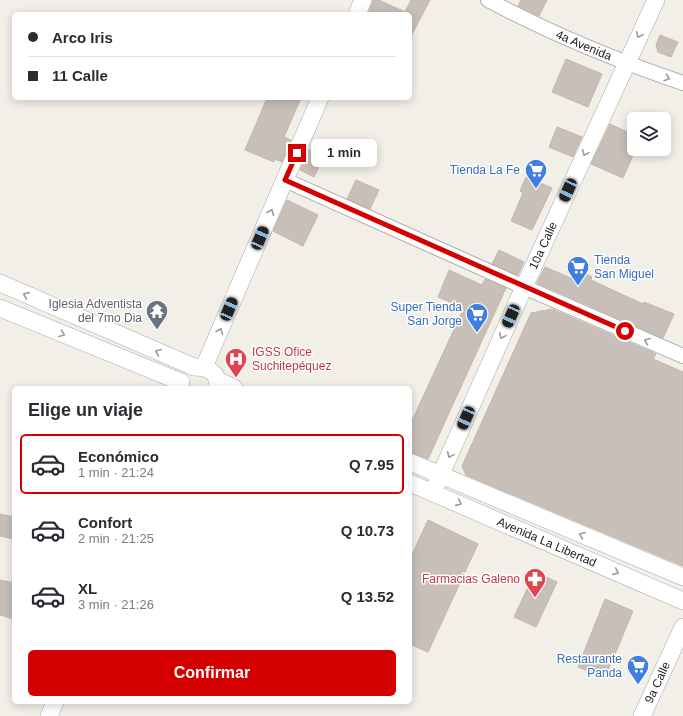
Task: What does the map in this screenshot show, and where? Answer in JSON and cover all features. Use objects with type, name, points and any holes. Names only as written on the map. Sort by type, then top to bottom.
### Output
[{"type":"street","points":[[357,12],[363,0]]},
{"type":"street","name":"4a Avenida","points":[[488,0],[547,31],[625,64],[683,83]]},
{"type":"street","name":"10a Calle","points":[[433,492],[625,64],[656,0]]},
{"type":"street","points":[[0,308],[182,385],[185,373],[199,367],[285,180],[319,100]]},
{"type":"street","points":[[285,180],[683,356]]},
{"type":"street","points":[[0,283],[214,372],[218,385]]},
{"type":"street","name":"Avenida La Libertad","points":[[412,463],[683,577]]},
{"type":"street","name":"Avenida La Libertad","points":[[412,483],[683,601]]},
{"type":"street","name":"9a Calle","points":[[642,716],[683,627]]},
{"type":"street","points":[[49,716],[54,704]]},
{"type":"building","points":[[373,0],[379,0],[405,12],[369,12]]},
{"type":"building","points":[[411,0],[430,0],[412,34],[412,12],[405,12]]},
{"type":"building","points":[[521,0],[547,0],[539,16],[518,6]]},
{"type":"building","points":[[660,35],[678,42],[671,57],[658,52],[656,45]]},
{"type":"building","points":[[566,59],[602,74],[588,107],[552,92]]},
{"type":"building","points":[[266,100],[300,100],[284,137],[291,140],[282,162],[275,159],[274,162],[245,150]]},
{"type":"building","points":[[610,124],[627,132],[627,156],[633,156],[623,178],[591,164]]},
{"type":"building","points":[[557,127],[582,137],[573,157],[549,147]]},
{"type":"building","points":[[309,149],[324,156],[314,177],[300,170]]},
{"type":"building","points":[[526,177],[552,188],[532,230],[511,221],[523,193],[520,191]]},
{"type":"building","points":[[356,180],[379,190],[370,209],[347,199]]},
{"type":"building","points":[[287,200],[318,215],[303,246],[273,231]]},
{"type":"building","points":[[499,250],[524,262],[518,275],[492,264]]},
{"type":"building","points":[[545,267],[573,279],[577,269],[592,277],[591,280],[643,304],[644,302],[674,314],[663,338],[537,283]]},
{"type":"building","points":[[449,270],[482,285],[485,279],[506,288],[428,459],[412,453],[412,421],[464,308],[438,297]]},
{"type":"building","points":[[552,309],[656,354],[653,359],[683,372],[683,566],[466,475],[462,466],[531,313]]},
{"type":"building","points":[[0,514],[12,517],[12,539],[0,536]]},
{"type":"building","points":[[428,520],[478,544],[428,652],[412,645],[412,555]]},
{"type":"building","name":"Farmacias Galeno","points":[[535,572],[557,582],[536,627],[514,617]]},
{"type":"building","points":[[0,580],[12,583],[12,618],[0,615]]},
{"type":"building","points":[[605,599],[633,611],[605,678],[578,667]]},
{"type":"place","name":"Tienda La Fe","points":[[536,190]]},
{"type":"place","name":"Tienda San Miguel","points":[[578,286]]},
{"type":"place","name":"Iglesia Adventista del 7mo Dia","points":[[157,330]]},
{"type":"place","name":"Super Tienda San Jorge","points":[[477,334]]},
{"type":"place","name":"IGSS Ofice Suchitepéquez","points":[[236,378]]},
{"type":"place","name":"Farmacias Galeno","points":[[535,598]]},
{"type":"place","name":"Restaurante Panda","points":[[638,686]]},
{"type":"route","points":[[297,153],[285,180],[625,331]]}]
